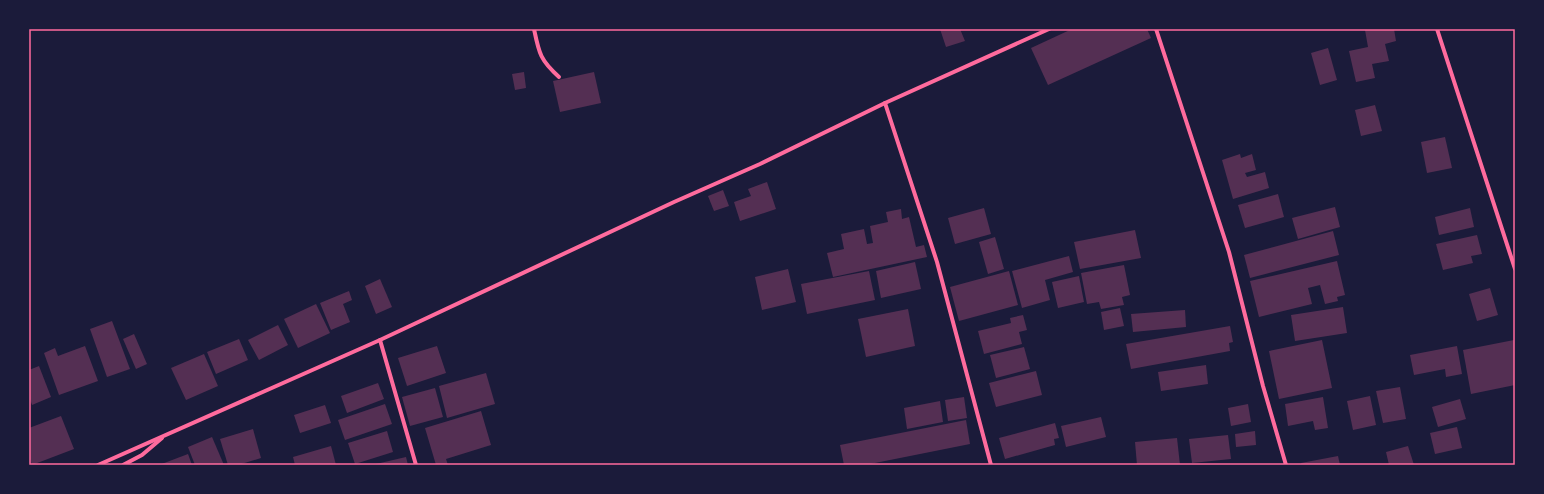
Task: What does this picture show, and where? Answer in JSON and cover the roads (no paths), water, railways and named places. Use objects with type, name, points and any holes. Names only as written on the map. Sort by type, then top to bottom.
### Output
[{"type":"street","points":[[534,29],[541,58],[559,77]]},
{"type":"street","points":[[98,465],[380,340],[760,164],[885,103],[1039,31],[1048,29]]},
{"type":"street","points":[[1156,29],[1229,252],[1286,465]]},
{"type":"street","points":[[1437,29],[1515,269]]},
{"type":"street","points":[[885,103],[937,262],[990,465]]},
{"type":"street","points":[[380,340],[416,465]]},
{"type":"street","points":[[123,465],[142,455],[167,434]]}]
